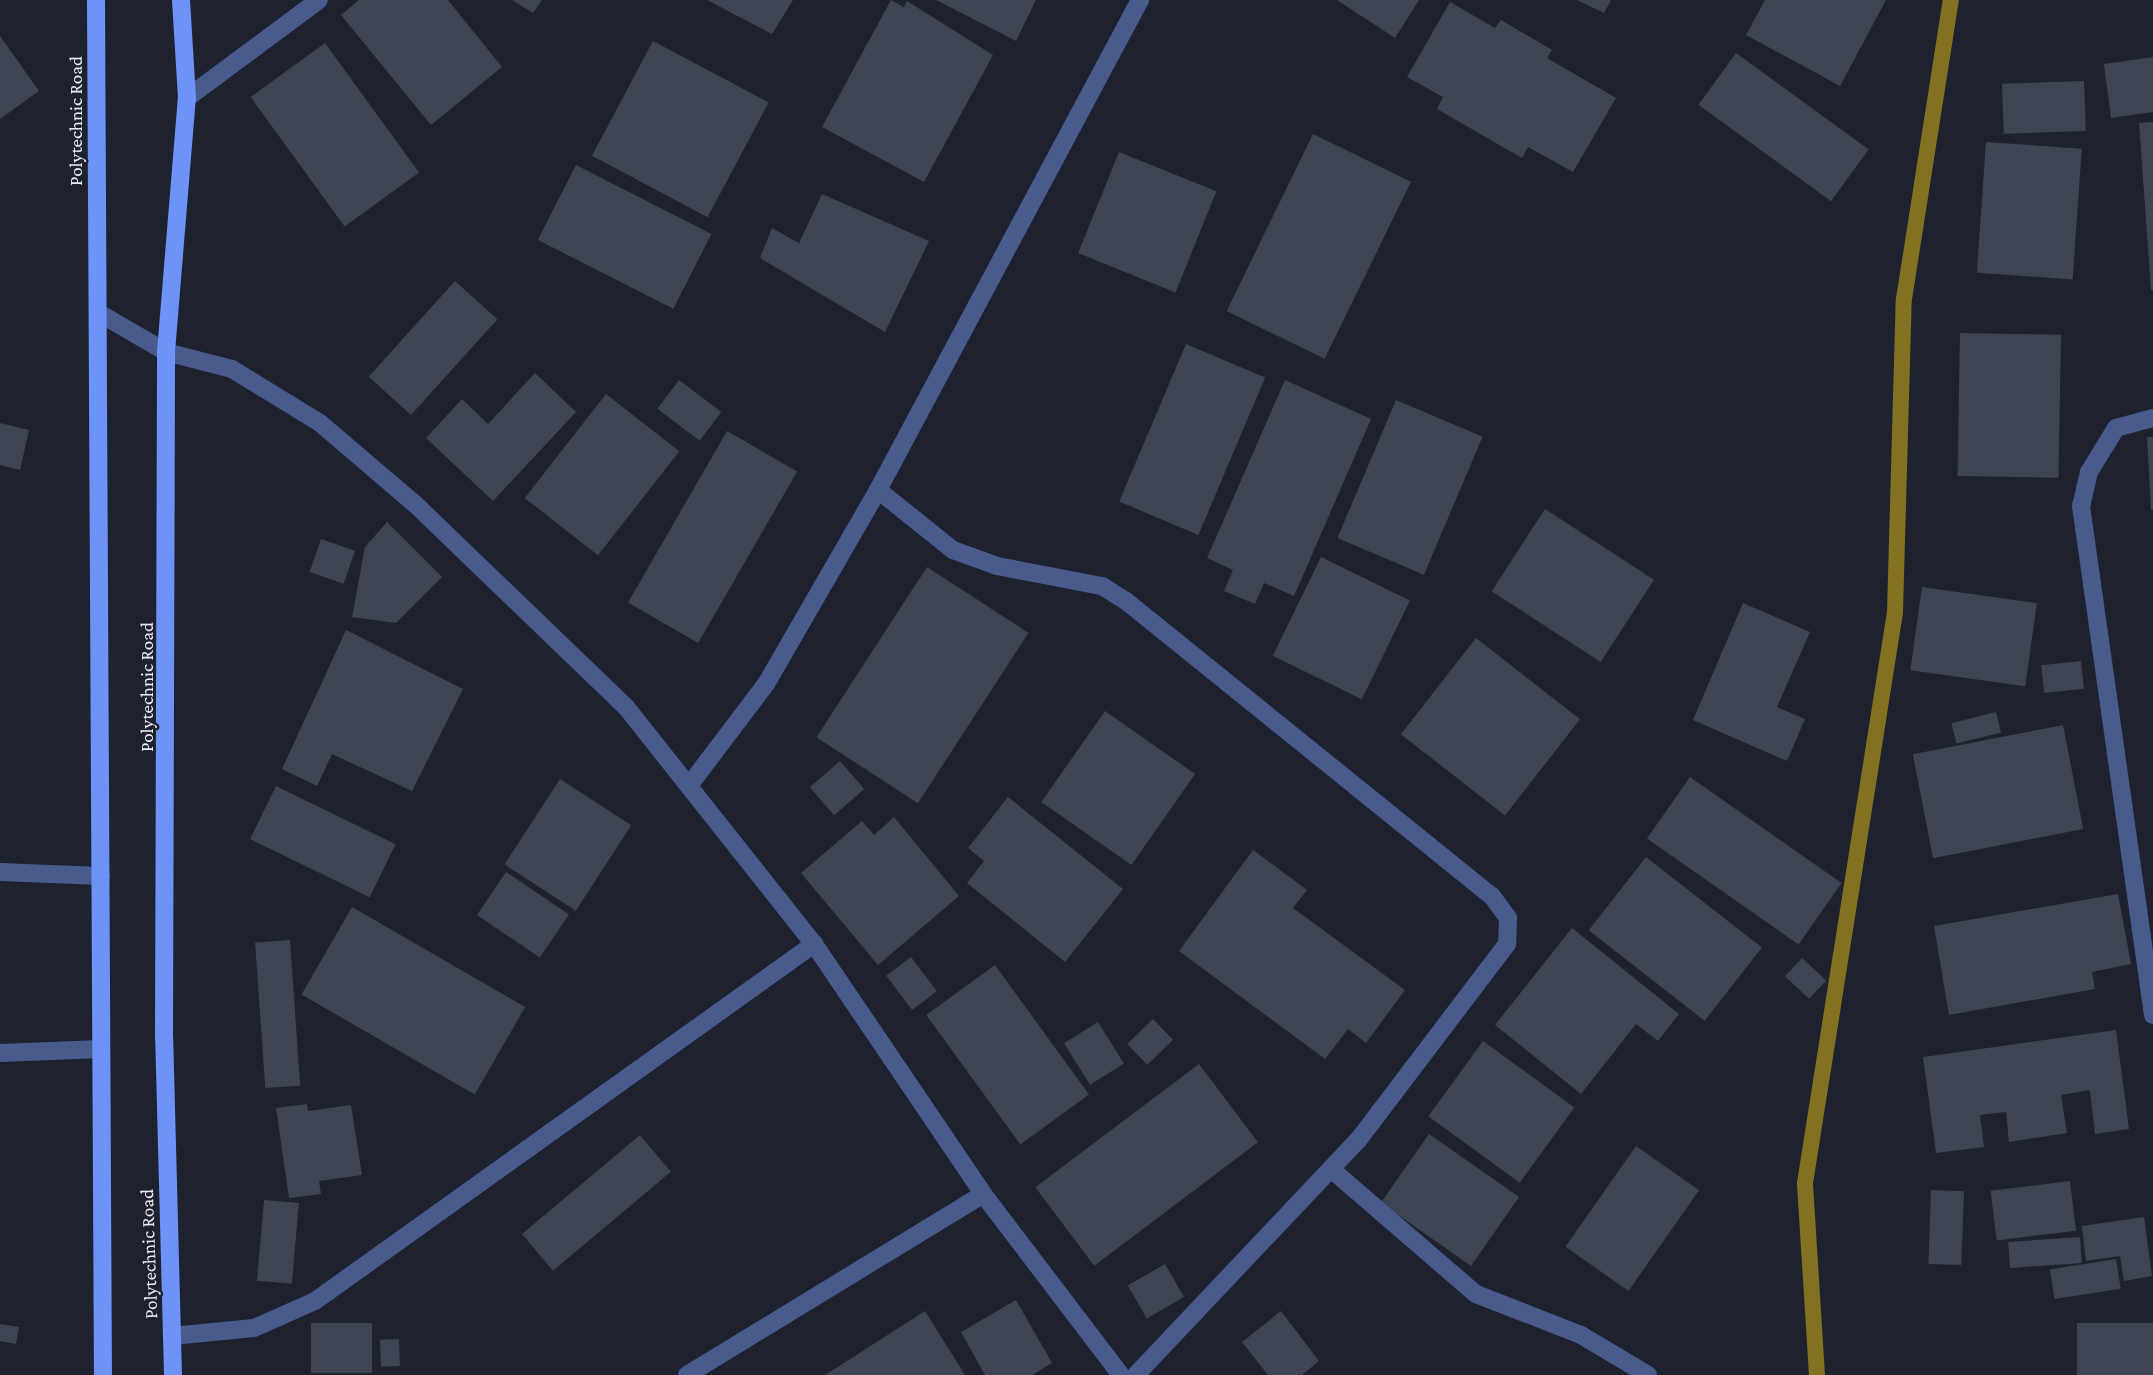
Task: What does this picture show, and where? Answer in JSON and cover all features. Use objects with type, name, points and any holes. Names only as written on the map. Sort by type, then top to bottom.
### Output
[{"type":"main road","name":"Polytechnic Road","points":[[96,0],[103,1375]]},
{"type":"main road","name":"Polytechnic Road","points":[[173,1375],[164,1038],[166,352],[187,98],[181,0]]},
{"type":"street","points":[[187,98],[284,33],[319,0]]},
{"type":"street","points":[[691,783],[766,684],[878,490],[1140,0]]},
{"type":"street","points":[[99,313],[166,352],[232,369],[320,423],[554,634],[691,783],[814,944],[983,1194],[1121,1375]]},
{"type":"street","points":[[2153,418],[2116,428],[2088,472],[2081,506],[2153,1015]]},
{"type":"street","points":[[878,490],[953,550],[997,566],[1102,586],[1126,601],[1492,897],[1508,918],[1507,944],[1331,1169],[1136,1375]]},
{"type":"street","points":[[0,872],[101,876]]},
{"type":"street","points":[[172,1336],[254,1328],[315,1301],[814,944]]},
{"type":"street","points":[[0,1053],[100,1049]]},
{"type":"street","points":[[1331,1169],[1476,1294],[1581,1335],[1648,1375]]},
{"type":"street","points":[[687,1375],[983,1194]]},
{"type":"building","points":[[359,0],[448,0],[502,67],[431,125],[341,15]]},
{"type":"building","points":[[512,0],[542,0],[533,13]]},
{"type":"building","points":[[707,0],[793,0],[772,34]]},
{"type":"building","points":[[891,0],[904,7],[907,1],[993,55],[924,182],[822,127]]},
{"type":"building","points":[[936,0],[1036,0],[1016,41]]},
{"type":"building","points":[[1337,0],[1419,0],[1395,38]]},
{"type":"building","points":[[1577,0],[1611,0],[1604,13]]},
{"type":"building","points":[[1765,0],[1886,0],[1840,86],[1746,35]]},
{"type":"building","points":[[1450,2],[1495,28],[1501,20],[1552,50],[1547,58],[1616,98],[1573,172],[1528,147],[1522,158],[1437,109],[1443,97],[1407,77]]},
{"type":"building","points":[[0,36],[39,91],[0,119]]},
{"type":"building","points":[[653,41],[769,103],[708,217],[592,156]]},
{"type":"building","points":[[325,43],[419,172],[345,227],[251,97]]},
{"type":"building","points":[[1736,53],[1869,149],[1831,201],[1698,105]]},
{"type":"building","points":[[2153,57],[2153,112],[2111,118],[2104,64]]},
{"type":"building","points":[[2084,81],[2086,131],[2004,134],[2002,84]]},
{"type":"building","points":[[2153,122],[2153,290],[2151,290],[2139,123]]},
{"type":"building","points":[[1313,134],[1411,182],[1325,359],[1227,311]]},
{"type":"building","points":[[1986,142],[2082,149],[2073,279],[1977,273]]},
{"type":"building","points":[[1119,152],[1216,191],[1176,292],[1078,253]]},
{"type":"building","points":[[576,165],[711,234],[673,309],[538,240]]},
{"type":"building","points":[[822,194],[929,241],[885,332],[760,258],[772,228],[799,243]]},
{"type":"building","points":[[455,281],[497,319],[411,415],[369,377]]},
{"type":"building","points":[[1960,333],[2061,335],[2058,478],[1958,476]]},
{"type":"building","points":[[1186,344],[1265,378],[1198,535],[1119,501]]},
{"type":"building","points":[[535,373],[576,412],[493,501],[426,438],[462,399],[488,424]]},
{"type":"building","points":[[679,380],[721,412],[700,441],[657,409]]},
{"type":"building","points":[[1285,380],[1371,419],[1294,596],[1264,583],[1255,604],[1224,591],[1233,570],[1207,558]]},
{"type":"building","points":[[606,394],[679,451],[598,555],[525,498]]},
{"type":"building","points":[[1396,400],[1483,437],[1424,575],[1337,538]]},
{"type":"building","points":[[0,423],[29,430],[20,470],[0,465]]},
{"type":"building","points":[[727,431],[797,471],[698,643],[628,602]]},
{"type":"building","points":[[2147,437],[2153,437],[2153,510],[2151,510]]},
{"type":"building","points":[[1545,509],[1654,580],[1601,662],[1492,591]]},
{"type":"building","points":[[387,522],[442,577],[396,623],[352,617],[365,547]]},
{"type":"building","points":[[321,539],[355,551],[344,584],[310,572]]},
{"type":"building","points":[[1321,557],[1410,600],[1362,699],[1273,656]]},
{"type":"building","points":[[927,567],[1028,633],[918,803],[816,737]]},
{"type":"building","points":[[1922,587],[2037,603],[2025,686],[1910,670]]},
{"type":"building","points":[[1743,603],[1810,632],[1777,707],[1805,719],[1787,761],[1693,720]]},
{"type":"building","points":[[346,630],[463,689],[412,791],[332,754],[317,786],[282,769]]},
{"type":"building","points":[[1476,638],[1580,719],[1505,815],[1401,734]]},
{"type":"building","points":[[2081,661],[2084,689],[2044,693],[2041,665]]},
{"type":"building","points":[[1105,711],[1195,774],[1131,865],[1041,802]]},
{"type":"building","points":[[1996,712],[2001,732],[1956,744],[1951,723]]},
{"type":"building","points":[[2063,725],[2083,829],[1933,858],[1913,754]]},
{"type":"building","points":[[840,761],[864,789],[834,815],[810,787]]},
{"type":"building","points":[[1690,777],[1842,883],[1799,945],[1647,838]]},
{"type":"building","points":[[560,779],[631,825],[576,911],[504,865]]},
{"type":"building","points":[[276,786],[396,844],[370,897],[250,839]]},
{"type":"building","points":[[1008,797],[1123,889],[1065,962],[967,883],[984,861],[968,848]]},
{"type":"building","points":[[894,817],[959,896],[878,965],[801,873],[862,821],[874,835]]},
{"type":"building","points":[[1253,850],[1307,890],[1293,908],[1405,990],[1366,1043],[1348,1029],[1325,1059],[1179,951]]},
{"type":"building","points":[[1646,857],[1762,948],[1705,1021],[1589,930]]},
{"type":"building","points":[[506,872],[569,914],[540,958],[477,915]]},
{"type":"building","points":[[2118,894],[2131,964],[2092,972],[2095,989],[1949,1015],[1934,926]]},
{"type":"building","points":[[352,907],[525,1007],[475,1094],[302,994]]},
{"type":"building","points":[[1572,928],[1679,1014],[1658,1041],[1636,1024],[1581,1094],[1495,1025]]},
{"type":"building","points":[[290,940],[300,1086],[265,1088],[255,942]]},
{"type":"building","points":[[911,957],[937,991],[912,1010],[886,976]]},
{"type":"building","points":[[1802,958],[1826,981],[1809,999],[1785,976]]},
{"type":"building","points":[[995,965],[1089,1094],[1020,1144],[926,1015]]},
{"type":"building","points":[[1153,1019],[1173,1040],[1147,1065],[1127,1044]]},
{"type":"building","points":[[1098,1022],[1124,1064],[1090,1085],[1064,1043]]},
{"type":"building","points":[[2116,1030],[2129,1129],[2095,1134],[2090,1090],[2061,1095],[2067,1133],[2009,1142],[2006,1112],[1980,1115],[1984,1147],[1936,1153],[1923,1057]]},
{"type":"building","points":[[1483,1041],[1574,1107],[1520,1183],[1428,1116]]},
{"type":"building","points":[[1199,1064],[1258,1142],[1094,1266],[1035,1187]]},
{"type":"building","points":[[307,1104],[308,1111],[351,1105],[362,1175],[319,1181],[321,1194],[289,1198],[276,1108]]},
{"type":"building","points":[[1429,1134],[1519,1197],[1471,1266],[1381,1203]]},
{"type":"building","points":[[640,1135],[671,1172],[553,1271],[522,1234]]},
{"type":"building","points":[[1636,1146],[1699,1190],[1629,1291],[1565,1247]]},
{"type":"building","points":[[2070,1181],[2076,1231],[1997,1240],[1991,1191]]},
{"type":"building","points":[[1931,1190],[1964,1191],[1961,1265],[1928,1264]]},
{"type":"building","points":[[264,1200],[299,1203],[292,1284],[257,1281]]},
{"type":"building","points":[[2144,1217],[2152,1276],[2124,1281],[2120,1256],[2086,1261],[2082,1226]]},
{"type":"building","points":[[2080,1237],[2082,1263],[2010,1268],[2008,1242]]},
{"type":"building","points":[[2116,1259],[2121,1289],[2055,1299],[2050,1269]]},
{"type":"building","points":[[1165,1264],[1184,1297],[1147,1318],[1128,1286]]},
{"type":"building","points":[[1016,1300],[1052,1363],[1032,1375],[985,1375],[961,1332]]},
{"type":"building","points":[[925,1311],[965,1375],[825,1375],[844,1363]]},
{"type":"building","points":[[1281,1311],[1319,1361],[1302,1375],[1268,1375],[1242,1342]]},
{"type":"building","points":[[311,1323],[372,1323],[372,1373],[311,1373]]},
{"type":"building","points":[[2077,1323],[2153,1323],[2153,1375],[2077,1375]]},
{"type":"building","points":[[0,1324],[19,1327],[16,1344],[0,1341]]},
{"type":"building","points":[[399,1339],[400,1366],[381,1367],[380,1340]]},
{"type":"waterway","points":[[1817,1375],[1805,1183],[1895,612],[1904,299],[1951,0]]}]
